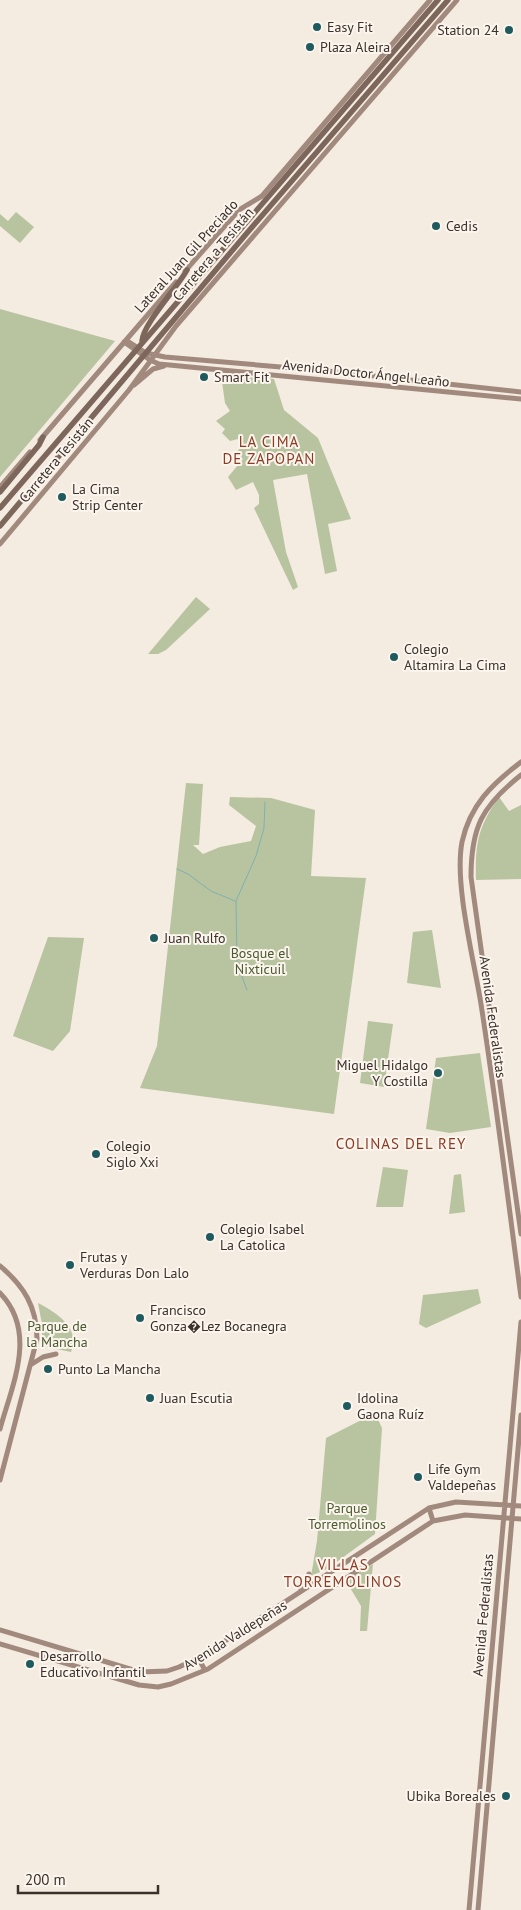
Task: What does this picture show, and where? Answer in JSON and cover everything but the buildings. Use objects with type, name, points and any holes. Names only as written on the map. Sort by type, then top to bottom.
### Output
[{"type":"main road","name":"Carretera a Tesistán","points":[[0,507],[331,120],[438,0]]},
{"type":"main road","name":"Carretera a Tesistán","points":[[0,526],[448,0]]},
{"type":"main road","points":[[142,342],[143,331],[178,286],[187,270]]},
{"type":"main road","points":[[0,492],[39,445],[43,437]]},
{"type":"street","name":"Lateral Juan Gil Preciado","points":[[0,486],[238,210],[262,196],[331,120],[430,0]]},
{"type":"street","points":[[130,388],[154,355],[457,0]]},
{"type":"street","points":[[288,186],[294,190]]},
{"type":"street","points":[[126,341],[145,354]]},
{"type":"street","name":"Avenida Doctor Ángel Leaño","points":[[145,354],[521,392]]},
{"type":"street","name":"Avenida Doctor Ángel Leaño","points":[[145,354],[150,360],[167,365],[521,400]]},
{"type":"street","points":[[218,369],[219,362]]},
{"type":"street","points":[[130,388],[153,369],[167,365]]},
{"type":"street","name":"Carretera Tesistán","points":[[0,544],[130,388]]},
{"type":"street","name":"Avenida Federalistas","points":[[521,762],[495,782],[480,799],[466,828],[461,860],[464,899],[482,1009],[521,1297]]},
{"type":"street","name":"Avenida Federalistas","points":[[521,775],[495,797],[481,817],[473,843],[471,868],[521,1234]]},
{"type":"street","points":[[0,1266],[22,1287],[33,1308],[37,1328],[36,1349],[0,1480]]},
{"type":"street","points":[[0,1293],[17,1316],[21,1346],[0,1429]]},
{"type":"street","name":"Avenida Federalistas","points":[[469,1910],[521,1322]]},
{"type":"street","points":[[32,1364],[43,1357],[56,1354]]},
{"type":"street","name":"Avenida Federalistas","points":[[478,1910],[521,1415]]},
{"type":"street","name":"Avenida Valdepeñas","points":[[0,1630],[140,1672],[167,1671],[198,1658],[429,1508],[456,1502],[521,1506]]},
{"type":"street","points":[[429,1508],[433,1521]]},
{"type":"street","name":"Avenida Valdepeñas","points":[[0,1644],[139,1685],[158,1686],[172,1684],[205,1670],[433,1521],[465,1515],[521,1519]]},
{"type":"street","points":[[298,1593],[309,1574]]},
{"type":"street","points":[[198,1658],[205,1670]]},
{"type":"street","points":[[482,1749],[491,1750]]},
{"type":"green space","points":[[16,212],[34,227],[20,243],[0,226],[0,214],[8,221]]},
{"type":"green space","points":[[0,309],[115,341],[0,477]]},
{"type":"green space","name":"LA CIMA DE ZAPOPAN","points":[[221,375],[274,379],[284,410],[318,438],[351,519],[328,524],[337,571],[325,574],[307,474],[273,480],[286,552],[298,587],[293,590],[254,508],[259,504],[259,495],[253,482],[236,490],[228,477],[243,459],[236,453],[242,446],[238,439],[230,441],[222,433],[225,429],[216,421],[230,411],[225,403]]},
{"type":"green space","points":[[196,597],[210,609],[166,650],[158,654],[148,654]]},
{"type":"green space","name":"Bosque el Nixticuil","points":[[186,783],[203,784],[199,845],[193,845],[203,854],[220,847],[251,841],[256,826],[229,805],[230,797],[271,798],[315,810],[311,876],[366,878],[334,1114],[140,1088],[157,1046]]},
{"type":"green space","points":[[499,797],[509,811],[521,805],[521,879],[476,880],[476,856],[479,836],[486,817]]},
{"type":"green space","points":[[432,930],[441,988],[407,983],[413,932]]},
{"type":"green space","points":[[48,937],[84,938],[70,1031],[53,1051],[13,1036]]},
{"type":"green space","points":[[368,1021],[393,1024],[384,1087],[360,1083]]},
{"type":"green space","points":[[480,1053],[491,1127],[450,1133],[426,1129],[436,1058]]},
{"type":"green space","points":[[383,1167],[408,1170],[403,1207],[376,1207]]},
{"type":"green space","points":[[461,1174],[465,1212],[449,1214],[454,1175]]},
{"type":"green space","points":[[478,1289],[481,1303],[426,1328],[419,1324],[423,1295]]},
{"type":"green space","name":"Parque de la Mancha","points":[[38,1303],[53,1312],[70,1329],[73,1336],[71,1352],[42,1346],[42,1324]]},
{"type":"green space","name":"Parque Torremolinos","points":[[375,1413],[382,1428],[375,1534],[327,1569],[311,1576],[317,1541],[326,1438]]},
{"type":"green space","points":[[373,1564],[367,1631],[360,1631],[361,1606],[346,1581]]},
{"type":"waterway","points":[[247,990],[237,963],[236,901],[256,856],[264,828],[265,802]]},
{"type":"waterway","points":[[177,869],[188,874],[211,891],[235,901]]},
{"type":"place","name":"Easy Fit","points":[[317,27]]},
{"type":"place","name":"Station 24","points":[[509,30]]},
{"type":"place","name":"Plaza Aleira","points":[[310,47]]},
{"type":"place","name":"Cedis","points":[[436,226]]},
{"type":"place","name":"Smart Fit","points":[[204,377]]},
{"type":"place","name":"La Cima Strip Center","points":[[62,497]]},
{"type":"place","name":"Colegio Altamira La Cima","points":[[394,657]]},
{"type":"place","name":"Juan Rulfo","points":[[154,938]]},
{"type":"place","name":"Miguel Hidalgo Y Costilla","points":[[438,1073]]},
{"type":"place","name":"Colegio Siglo Xxi","points":[[96,1154]]},
{"type":"place","name":"Colegio Isabel La Catolica","points":[[210,1237]]},
{"type":"place","name":"Frutas y Verduras Don Lalo","points":[[70,1265]]},
{"type":"place","name":"Francisco Gonza�Lez Bocanegra","points":[[140,1318]]},
{"type":"place","name":"Punto La Mancha","points":[[48,1369]]},
{"type":"place","name":"Juan Escutia","points":[[150,1398]]},
{"type":"place","name":"Idolina Gaona Ruíz","points":[[347,1406]]},
{"type":"place","name":"Life Gym Valdepeñas","points":[[418,1477]]},
{"type":"place","name":"Desarrollo Educativo Infantil","points":[[30,1664]]},
{"type":"place","name":"Ubika Boreales","points":[[506,1796]]},
{"type":"district","name":"LA CIMA DE ZAPOPAN","points":[[269,450]]},
{"type":"district","name":"COLINAS DEL REY","points":[[401,1143]]},
{"type":"district","name":"VILLAS TORREMOLINOS","points":[[343,1572]]}]
